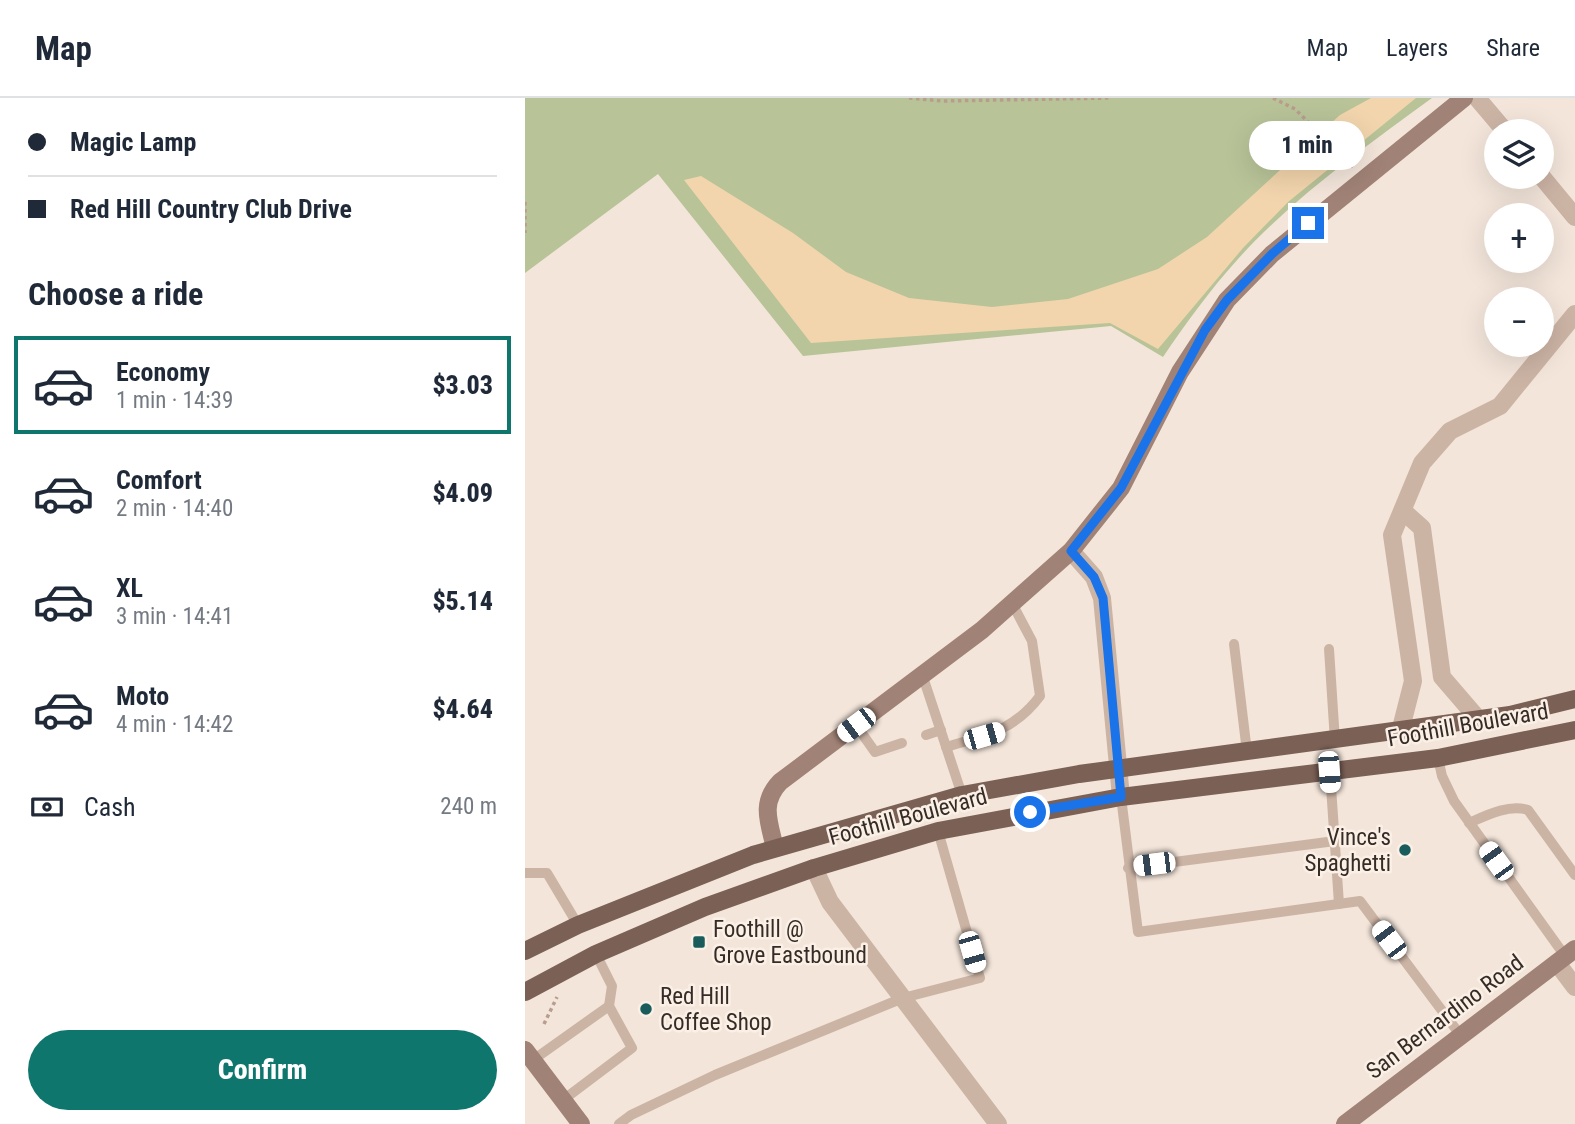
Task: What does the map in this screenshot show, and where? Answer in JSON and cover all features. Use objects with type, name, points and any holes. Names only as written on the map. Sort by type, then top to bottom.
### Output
[{"type":"main road","name":"Foothill Boulevard","points":[[525,951],[578,925],[775,848],[962,795],[1117,768],[1479,720],[1575,699]]},
{"type":"main road","name":"Foothill Boulevard","points":[[525,992],[596,954],[705,907],[814,868],[938,831],[1121,797],[1438,758],[1575,730]]},
{"type":"street","points":[[775,848],[765,805],[769,793],[1013,605],[1071,551],[1121,488],[1180,372],[1227,300],[1272,254],[1363,177],[1464,98]]},
{"type":"street","points":[[1478,98],[1495,119]]},
{"type":"street","points":[[1552,189],[1575,217]]},
{"type":"street","points":[[1400,732],[1413,681],[1392,534],[1422,463],[1450,431],[1500,406],[1575,314]]},
{"type":"street","points":[[1403,511],[1422,528],[1442,677],[1479,720]]},
{"type":"street","points":[[1071,551],[1094,577],[1103,598],[1121,797]]},
{"type":"street","points":[[1396,561],[1426,557]]},
{"type":"street","points":[[1413,681],[1442,677]]},
{"type":"street","points":[[814,868],[830,902],[998,1124]]},
{"type":"street","points":[[1566,956],[1575,987]]},
{"type":"street","name":"San Bernardino Road","points":[[1345,1124],[1566,956]]},
{"type":"street","points":[[529,1055],[581,1124]]},
{"type":"lane","points":[[946,747],[1003,730],[1030,709],[1040,696],[1032,641],[1013,605]]},
{"type":"lane","points":[[1234,644],[1247,752]]},
{"type":"lane","points":[[1329,649],[1335,741]]},
{"type":"lane","points":[[922,674],[962,795]]},
{"type":"lane","points":[[856,725],[875,752],[902,743]]},
{"type":"lane","points":[[926,736],[941,730]]},
{"type":"lane","points":[[1438,758],[1442,776],[1469,822],[1566,956]]},
{"type":"lane","points":[[1329,772],[1339,904]]},
{"type":"lane","points":[[1121,797],[1138,932],[1360,901],[1461,1036]]},
{"type":"lane","points":[[1469,822],[1491,813],[1519,807],[1528,810],[1575,875]]},
{"type":"lane","points":[[619,1124],[715,1075],[904,998],[980,978],[938,831]]},
{"type":"lane","points":[[1128,868],[1335,841]]},
{"type":"lane","points":[[525,873],[547,873],[578,925]]},
{"type":"lane","points":[[563,1100],[632,1048],[609,1006],[613,986],[596,954]]},
{"type":"lane","points":[[529,1055],[609,1006]]},
{"type":"path","points":[[909,98],[943,102],[1001,98],[1109,98]]},
{"type":"path","points":[[1273,98],[1294,109],[1319,130],[1363,177]]},
{"type":"path","points":[[525,202],[525,233]]},
{"type":"green space","points":[[525,98],[1432,98],[1331,174],[1260,236],[1208,295],[1163,357],[1111,326],[803,356],[658,174],[525,273]]},
{"type":"sand","points":[[1371,98],[1416,98],[1288,202],[1243,248],[1158,349],[1110,323],[811,343],[684,180],[701,176],[793,233],[846,272],[909,298],[992,307],[1068,299],[1158,269],[1207,237],[1340,115]]},
{"type":"place","name":"Vince's Spaghetti","points":[[1405,850]]},
{"type":"place","name":"Foothill @ Grove Eastbound","points":[[699,942]]},
{"type":"place","name":"Red Hill Coffee Shop","points":[[646,1009]]},
{"type":"route","points":[[1030,812],[1121,797],[1112,724],[1103,598],[1094,577],[1071,551],[1121,488],[1180,372],[1205,330],[1227,300],[1272,254],[1308,223]]}]
